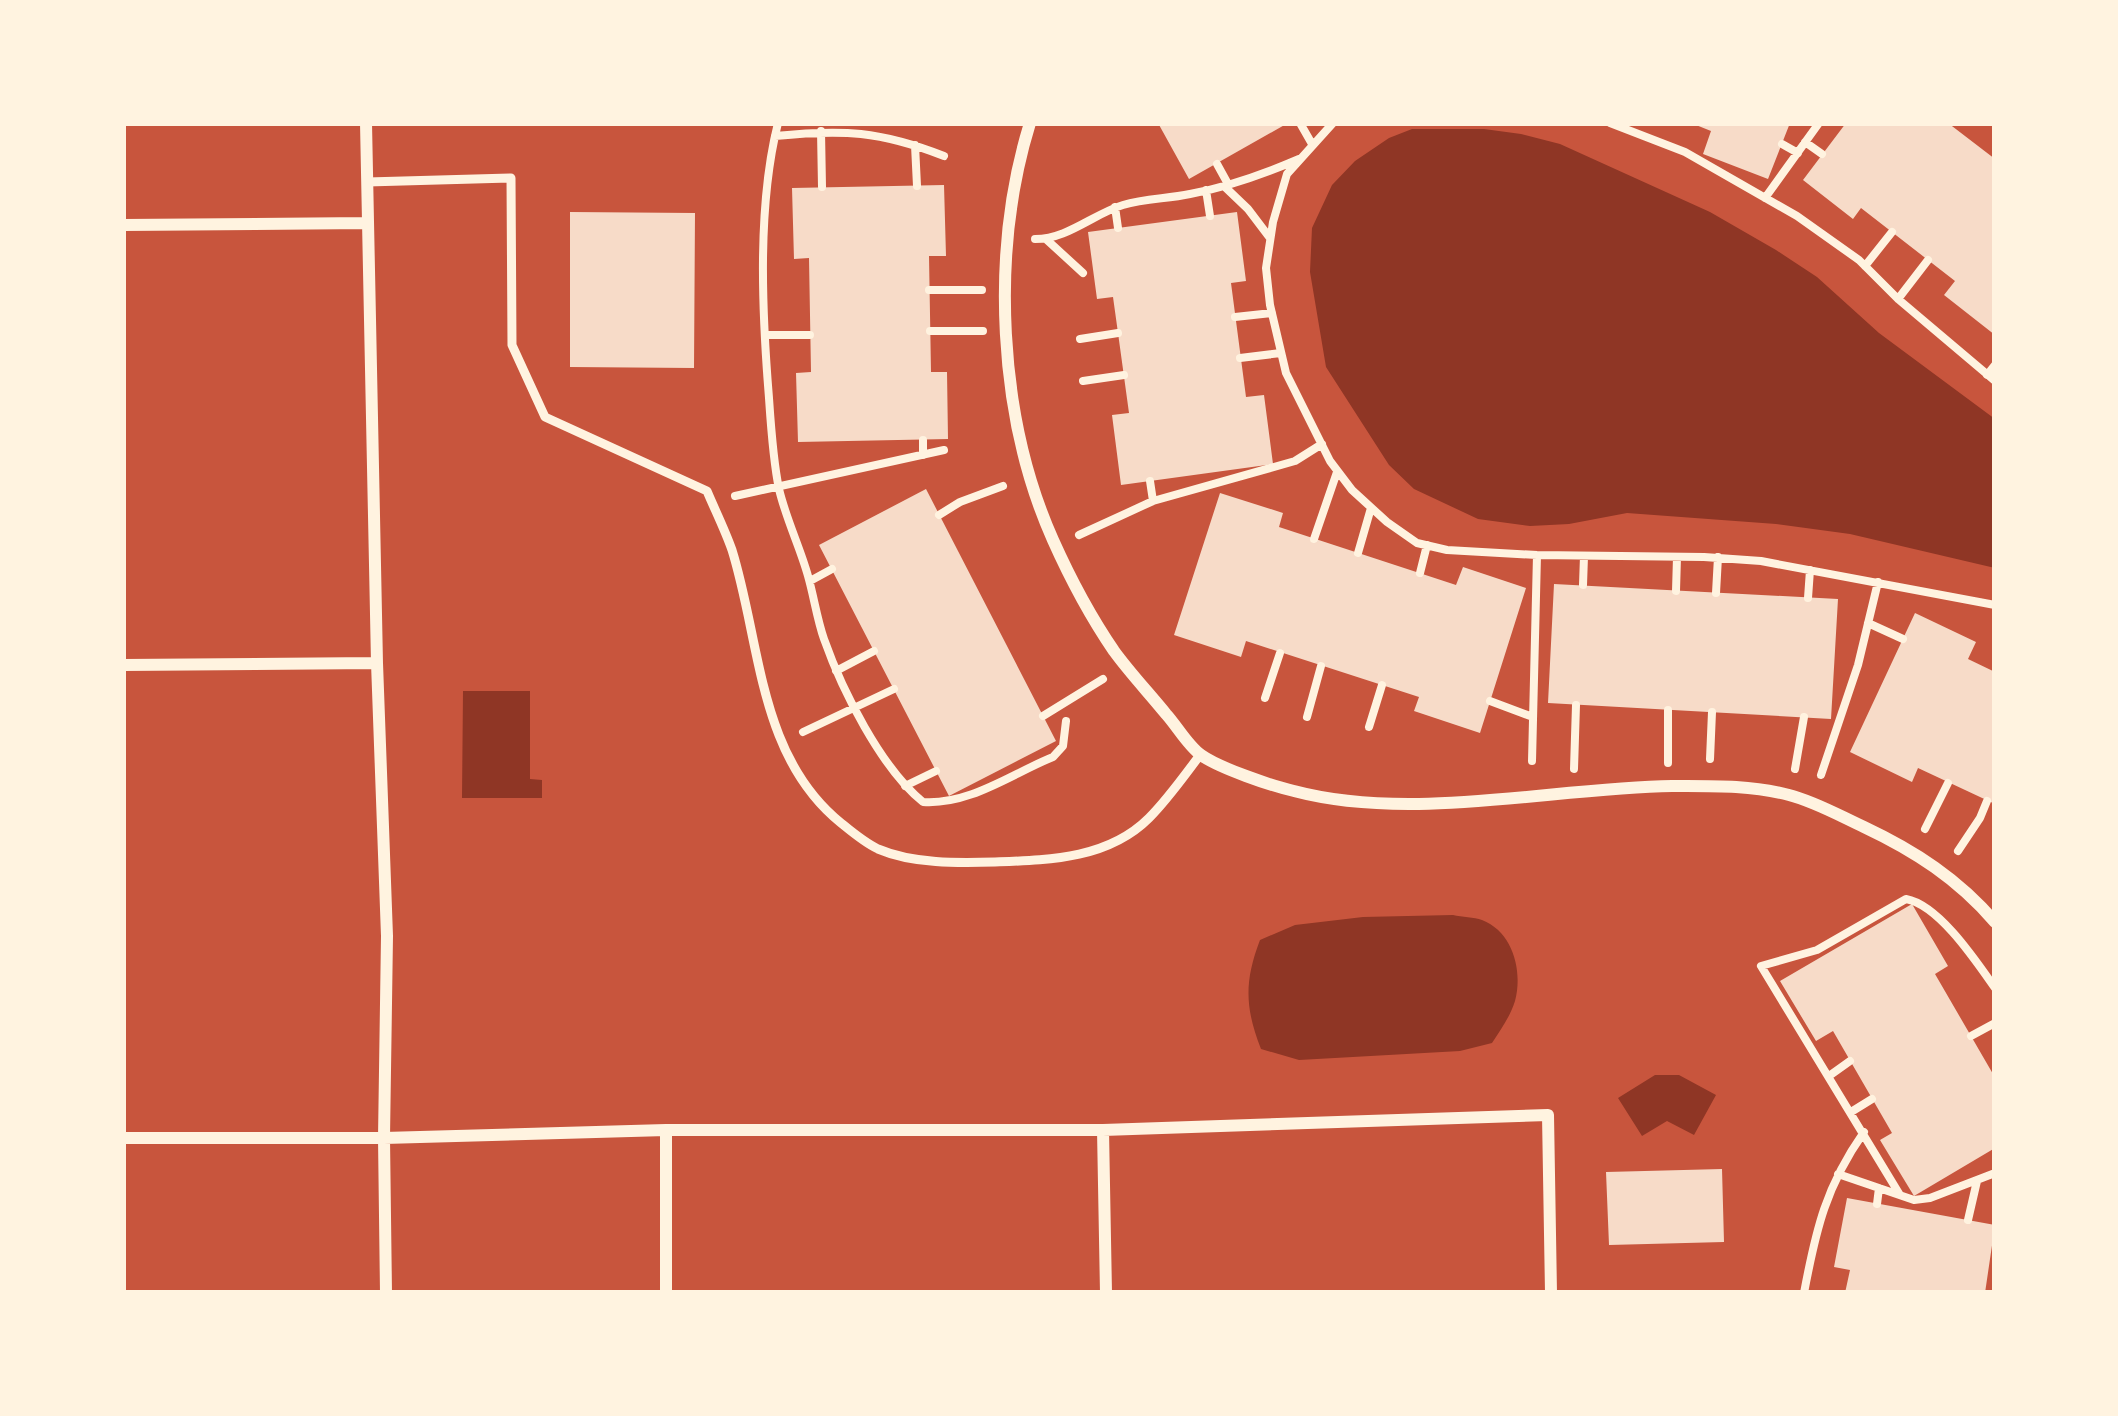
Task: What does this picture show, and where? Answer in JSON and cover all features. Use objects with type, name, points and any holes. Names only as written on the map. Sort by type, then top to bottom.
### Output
[{"type":"street","points":[[366,123],[387,936],[386,1293]]},
{"type":"street","points":[[1030,123],[1009,237],[1006,290],[1008,366],[1021,444],[1042,514],[1076,588],[1126,665],[1201,755],[1271,785],[1368,805],[1708,785],[1789,795],[1913,852],[1944,873],[1995,922]]},
{"type":"street","points":[[123,225],[368,223]]},
{"type":"street","points":[[123,665],[377,663]]},
{"type":"street","points":[[123,1138],[1103,1130],[1548,1115],[1551,1293]]},
{"type":"street","points":[[666,1130],[666,1293]]},
{"type":"street","points":[[1103,1130],[1106,1293]]},
{"type":"lane","points":[[367,182],[511,178],[512,345],[545,417],[707,491],[731,549],[780,742],[805,785],[831,814],[878,849],[952,863],[1029,861],[1095,851],[1147,820],[1201,755]]},
{"type":"path","points":[[778,123],[767,192],[765,335],[779,487],[836,671],[893,772],[923,802],[961,800],[1053,757],[1063,746],[1066,721]]},
{"type":"path","points":[[1300,123],[1312,144]]},
{"type":"path","points":[[1334,123],[1287,174],[1266,268],[1272,313],[1286,373],[1337,471],[1371,508],[1417,543],[1482,554],[1761,561],[1995,605]]},
{"type":"path","points":[[1610,123],[1684,152],[1797,217],[1865,266],[1991,378],[1995,365]]},
{"type":"path","points":[[1765,199],[1819,123]]},
{"type":"path","points":[[821,131],[822,187]]},
{"type":"path","points":[[775,136],[862,132],[944,156]]},
{"type":"path","points":[[1805,142],[1822,154]]},
{"type":"path","points":[[915,144],[916,186]]},
{"type":"path","points":[[1782,144],[1798,153]]},
{"type":"path","points":[[1009,237],[1046,239],[1115,207],[1257,177],[1300,158]]},
{"type":"path","points":[[1217,164],[1226,185],[1270,238]]},
{"type":"path","points":[[1206,190],[1210,216]]},
{"type":"path","points":[[1115,207],[1118,229]]},
{"type":"path","points":[[1865,266],[1892,232]]},
{"type":"path","points":[[1046,239],[1083,272]]},
{"type":"path","points":[[1898,299],[1928,260]]},
{"type":"path","points":[[929,290],[1006,290]]},
{"type":"path","points":[[1235,316],[1272,313]]},
{"type":"path","points":[[930,331],[1006,330]]},
{"type":"path","points":[[1080,339],[1118,333]]},
{"type":"path","points":[[765,335],[811,334]]},
{"type":"path","points":[[1240,358],[1281,353]]},
{"type":"path","points":[[1083,381],[1124,375]]},
{"type":"path","points":[[922,440],[922,454]]},
{"type":"path","points":[[1055,545],[1153,501],[1295,461],[1322,444]]},
{"type":"path","points":[[711,500],[944,450]]},
{"type":"path","points":[[1314,539],[1337,471]]},
{"type":"path","points":[[939,515],[960,502],[1030,476]]},
{"type":"path","points":[[1150,481],[1153,501]]},
{"type":"path","points":[[1358,553],[1371,508]]},
{"type":"path","points":[[1420,573],[1427,545]]},
{"type":"path","points":[[1532,761],[1537,555]]},
{"type":"path","points":[[1583,585],[1585,556]]},
{"type":"path","points":[[1676,591],[1677,557]]},
{"type":"path","points":[[1716,593],[1718,557]]},
{"type":"path","points":[[810,581],[832,569]]},
{"type":"path","points":[[1808,598],[1810,570]]},
{"type":"path","points":[[1821,775],[1858,665],[1878,582]]},
{"type":"path","points":[[1868,623],[1903,639]]},
{"type":"path","points":[[836,671],[874,651]]},
{"type":"path","points":[[1265,698],[1280,653]]},
{"type":"path","points":[[1043,716],[1126,665]]},
{"type":"path","points":[[1306,717],[1321,666]]},
{"type":"path","points":[[1369,727],[1382,686]]},
{"type":"path","points":[[780,742],[894,689]]},
{"type":"path","points":[[1490,701],[1533,717]]},
{"type":"path","points":[[1573,792],[1576,705]]},
{"type":"path","points":[[1668,710],[1669,786]]},
{"type":"path","points":[[1708,785],[1712,712]]},
{"type":"path","points":[[1789,795],[1804,717]]},
{"type":"path","points":[[905,786],[936,771]]},
{"type":"path","points":[[1913,852],[1948,783]]},
{"type":"path","points":[[1944,873],[1987,801]]},
{"type":"path","points":[[1900,1195],[1761,966],[1817,950],[1906,899],[1926,906],[1950,930],[1995,988]]},
{"type":"path","points":[[1971,1036],[1995,1023]]},
{"type":"path","points":[[1829,1076],[1850,1061]]},
{"type":"path","points":[[1851,1112],[1872,1099]]},
{"type":"path","points":[[1804,1293],[1817,1225],[1844,1161],[1864,1132]]},
{"type":"path","points":[[1838,1174],[1913,1200],[1995,1173]]},
{"type":"path","points":[[1969,1220],[1977,1180]]},
{"type":"path","points":[[1877,1204],[1879,1189]]},
{"type":"shaded area","points":[[1412,129],[1484,129],[1560,144],[1710,212],[1817,277],[1879,333],[1995,419],[1995,568],[1850,534],[1776,524],[1627,513],[1530,526],[1478,519],[1414,489],[1389,465],[1326,367],[1310,272],[1312,228],[1332,185],[1355,161]]},
{"type":"shaded area","points":[[463,691],[530,691],[530,779],[542,780],[542,798],[462,798]]},
{"type":"shaded area","points":[[1453,915],[1493,926],[1513,954],[1518,977],[1515,1001],[1492,1043],[1460,1051],[1299,1060],[1261,1049],[1248,995],[1260,940],[1295,925],[1363,917]]},
{"type":"shaded area","points":[[1655,1075],[1679,1075],[1716,1095],[1694,1135],[1667,1121],[1642,1136],[1618,1098]]},
{"type":"building","points":[[1158,123],[1288,123],[1189,179]]},
{"type":"building","points":[[1691,123],[1790,123],[1768,179],[1703,154],[1711,131]]},
{"type":"building","points":[[1846,123],[1948,123],[1995,159],[1995,335],[1944,295],[1955,281],[1861,208],[1853,219],[1803,180]]},
{"type":"building","points":[[944,185],[946,256],[929,256],[931,372],[947,372],[948,439],[798,442],[796,373],[811,372],[809,258],[794,259],[792,188]]},
{"type":"building","points":[[570,212],[695,213],[694,368],[570,367]]},
{"type":"building","points":[[1237,212],[1246,281],[1231,283],[1246,397],[1264,395],[1273,464],[1121,485],[1112,415],[1129,413],[1113,297],[1097,299],[1088,232]]},
{"type":"building","points":[[926,489],[1056,741],[949,796],[819,545]]},
{"type":"building","points":[[1220,493],[1283,513],[1279,527],[1456,585],[1463,567],[1526,588],[1480,733],[1414,711],[1419,697],[1246,641],[1241,657],[1174,635]]},
{"type":"building","points":[[1554,584],[1838,599],[1831,719],[1548,703]]},
{"type":"building","points":[[1915,613],[1976,642],[1968,659],[1995,672],[1995,804],[1918,768],[1912,782],[1850,752]]},
{"type":"building","points":[[1912,904],[1948,966],[1935,974],[1995,1072],[1995,1148],[1914,1196],[1880,1140],[1892,1133],[1833,1031],[1816,1041],[1780,981]]},
{"type":"building","points":[[1722,1169],[1724,1242],[1609,1245],[1606,1172]]},
{"type":"building","points":[[1847,1198],[1995,1225],[1985,1293],[1845,1293],[1850,1270],[1834,1267]]}]
